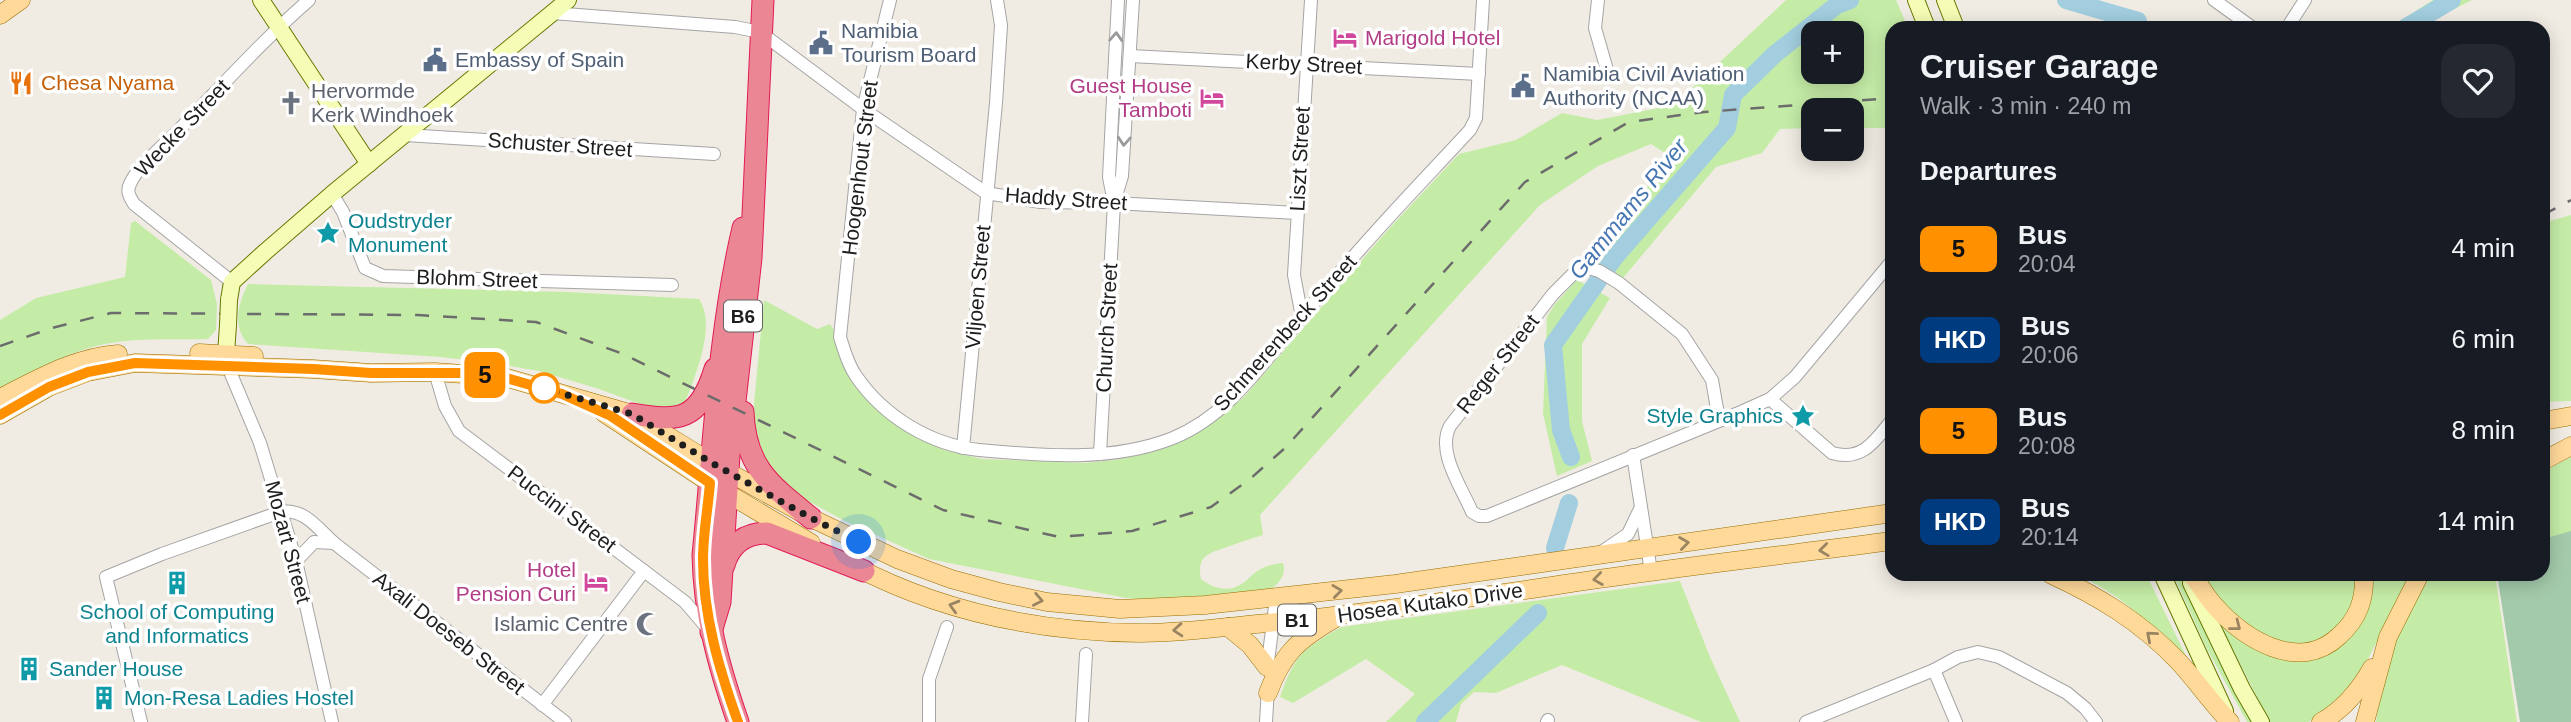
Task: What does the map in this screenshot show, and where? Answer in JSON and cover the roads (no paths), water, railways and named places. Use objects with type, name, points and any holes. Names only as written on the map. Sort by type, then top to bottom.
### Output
[{"type":"highway","name":"B6","points":[[720,477],[732,344],[733,271],[755,176],[762,0]]},
{"type":"highway","points":[[632,414],[665,419],[689,412],[697,406],[732,344]]},
{"type":"highway","points":[[732,344],[744,436],[750,454],[766,481],[811,518]]},
{"type":"highway","points":[[711,632],[720,602],[720,477]]},
{"type":"highway","points":[[720,477],[703,555],[704,590],[711,632],[738,722]]},
{"type":"highway","points":[[720,576],[727,554],[733,546],[755,533],[767,533],[864,570]]},
{"type":"main road","points":[[0,15],[21,0]]},
{"type":"main road","name":"Hosea Kutako Drive","points":[[0,398],[61,368],[95,357],[115,354],[371,373],[435,372],[503,377],[632,414],[808,541],[864,570],[935,600],[989,616],[1042,626],[1142,633],[1340,616],[1885,542]]},
{"type":"main road","name":"Hosea Kutako Drive","points":[[0,415],[49,387],[104,368],[135,363],[227,361]]},
{"type":"main road","name":"Hosea Kutako Drive","points":[[562,394],[611,416],[720,477],[897,559],[951,579],[1047,602],[1096,607],[1165,608],[1276,599],[1885,514]]},
{"type":"main road","points":[[2550,414],[2571,415]]},
{"type":"main road","points":[[2550,420],[2571,415]]},
{"type":"main road","points":[[2550,446],[2571,444]]},
{"type":"main road","points":[[2550,457],[2571,444]]},
{"type":"main road","points":[[2065,581],[2102,599],[2124,614],[2176,658],[2231,722]]},
{"type":"main road","points":[[2195,581],[2211,603],[2240,630],[2276,648],[2303,654],[2328,645],[2352,622],[2363,601],[2364,581]]},
{"type":"main road","points":[[2321,722],[2333,716],[2363,684],[2416,581]]},
{"type":"main road","points":[[1268,692],[1280,666],[1296,644],[1303,637],[1340,616]]},
{"type":"main road","points":[[1228,627],[1250,645],[1267,667]]},
{"type":"main road","points":[[2365,722],[2388,637]]},
{"type":"street","points":[[261,0],[369,164]]},
{"type":"street","name":"Wecke Street","points":[[232,282],[134,204],[128,188],[141,169],[279,27],[309,0]]},
{"type":"street","points":[[227,361],[232,282],[332,194],[568,0]]},
{"type":"street","name":"Hoogenhout Street","points":[[840,337],[863,109],[890,0]]},
{"type":"street","name":"Viljoen Street","points":[[963,448],[1002,25],[997,0]]},
{"type":"street","name":"Church Street","points":[[1100,454],[1114,203],[1110,177],[1118,0]]},
{"type":"street","name":"Church Street","points":[[1114,203],[1122,176],[1133,0]]},
{"type":"street","name":"Liszt Street","points":[[1302,317],[1294,275],[1311,0]]},
{"type":"street","name":"Schmerenbeck Street","points":[[840,337],[855,376],[877,402],[917,433],[963,448],[1009,453],[1100,454],[1133,449],[1172,438],[1213,415],[1254,376],[1362,246],[1470,130],[1476,118],[1483,0]]},
{"type":"street","points":[[1598,0],[1595,28],[1609,77]]},
{"type":"street","points":[[1916,0],[1924,21]]},
{"type":"street","points":[[1945,0],[1953,21]]},
{"type":"street","points":[[2214,0],[2243,21]]},
{"type":"street","points":[[2292,21],[2305,0]]},
{"type":"street","points":[[552,13],[735,27],[760,32]]},
{"type":"street","name":"Haddy Street","points":[[760,32],[863,109],[986,193],[1041,202],[1114,203],[1297,213]]},
{"type":"street","name":"Kerby Street","points":[[1129,56],[1479,74]]},
{"type":"street","name":"Schuster Street","points":[[405,135],[714,154]]},
{"type":"street","name":"Blohm Street","points":[[332,194],[343,212],[365,268],[383,276],[672,285]]},
{"type":"street","name":"Reger Street","points":[[1719,420],[1712,380],[1682,334],[1619,283],[1600,271],[1588,268],[1576,271],[1553,294],[1450,426],[1445,439],[1447,452],[1472,512],[1483,516],[1719,420],[1770,398],[1795,377],[1885,269]]},
{"type":"street","name":"Mozart Street","points":[[227,361],[260,443],[296,561],[332,722]]},
{"type":"street","name":"Puccini Street","points":[[435,372],[445,406],[459,431],[685,602],[711,632]]},
{"type":"street","points":[[1770,398],[1832,453],[1843,456],[1858,454],[1874,442],[1885,429]]},
{"type":"street","points":[[1633,455],[1651,572]]},
{"type":"street","points":[[1593,556],[1628,534],[1642,506]]},
{"type":"street","name":"Axali Doeseb Street","points":[[280,512],[292,510],[304,515],[334,543],[565,722]]},
{"type":"street","points":[[141,722],[106,577],[280,512]]},
{"type":"street","points":[[296,561],[314,542],[334,543]]},
{"type":"street","points":[[542,705],[644,571]]},
{"type":"street","points":[[2165,581],[2231,722]]},
{"type":"street","points":[[2193,581],[2242,689],[2261,722]]},
{"type":"street","points":[[1266,722],[1267,667],[1276,599]]},
{"type":"street","points":[[929,722],[929,679],[947,627]]},
{"type":"street","points":[[1806,722],[1934,670],[1958,657],[1978,652],[1999,657],[2067,693],[2085,708],[2096,722]]},
{"type":"street","points":[[1082,722],[1086,653]]},
{"type":"street","points":[[1934,670],[1956,722]]},
{"type":"waterway","name":"Gammams River","points":[[1571,457],[1561,430],[1553,345],[1614,258],[1727,128],[1733,95],[1775,54],[1837,5],[1850,0]]},
{"type":"waterway","name":"Gammams River","points":[[2066,0],[2138,21]]},
{"type":"waterway","name":"Gammams River","points":[[2417,21],[2452,0]]},
{"type":"waterway","name":"Gammams River","points":[[1555,548],[1569,503]]},
{"type":"waterway","name":"Gammams River","points":[[1425,722],[1538,613]]},
{"type":"railway","points":[[0,346],[52,328],[111,313],[418,315],[536,322],[623,354],[943,510],[1059,537],[1132,531],[1211,507],[1250,479],[1285,448],[1525,182],[1629,122],[1704,112],[1885,99]]},
{"type":"railway","points":[[2550,211],[2571,200]]},
{"type":"place","name":"Marigold Hotel","points":[[1345,38]]},
{"type":"place","name":"Namibia Tourism Board","points":[[821,43]]},
{"type":"place","name":"Embassy of Spain","points":[[435,60]]},
{"type":"place","name":"Chesa Nyama","points":[[21,83]]},
{"type":"place","name":"Namibia Civil Aviation Authority (NCAA)","points":[[1523,86]]},
{"type":"place","name":"Guest House Tamboti","points":[[1212,98]]},
{"type":"place","name":"Hervormde Kerk Windhoek","points":[[291,103]]},
{"type":"place","name":"Oudstryder Monument","points":[[328,233]]},
{"type":"place","name":"Style Graphics","points":[[1803,416]]},
{"type":"place","name":"Hotel Pension Curi","points":[[596,582]]},
{"type":"place","name":"School of Computing and Informatics","points":[[177,583]]},
{"type":"place","name":"Islamic Centre","points":[[648,624]]},
{"type":"place","name":"Sander House","points":[[29,669]]},
{"type":"place","name":"Mon-Resa Ladies Hostel","points":[[104,698]]}]
